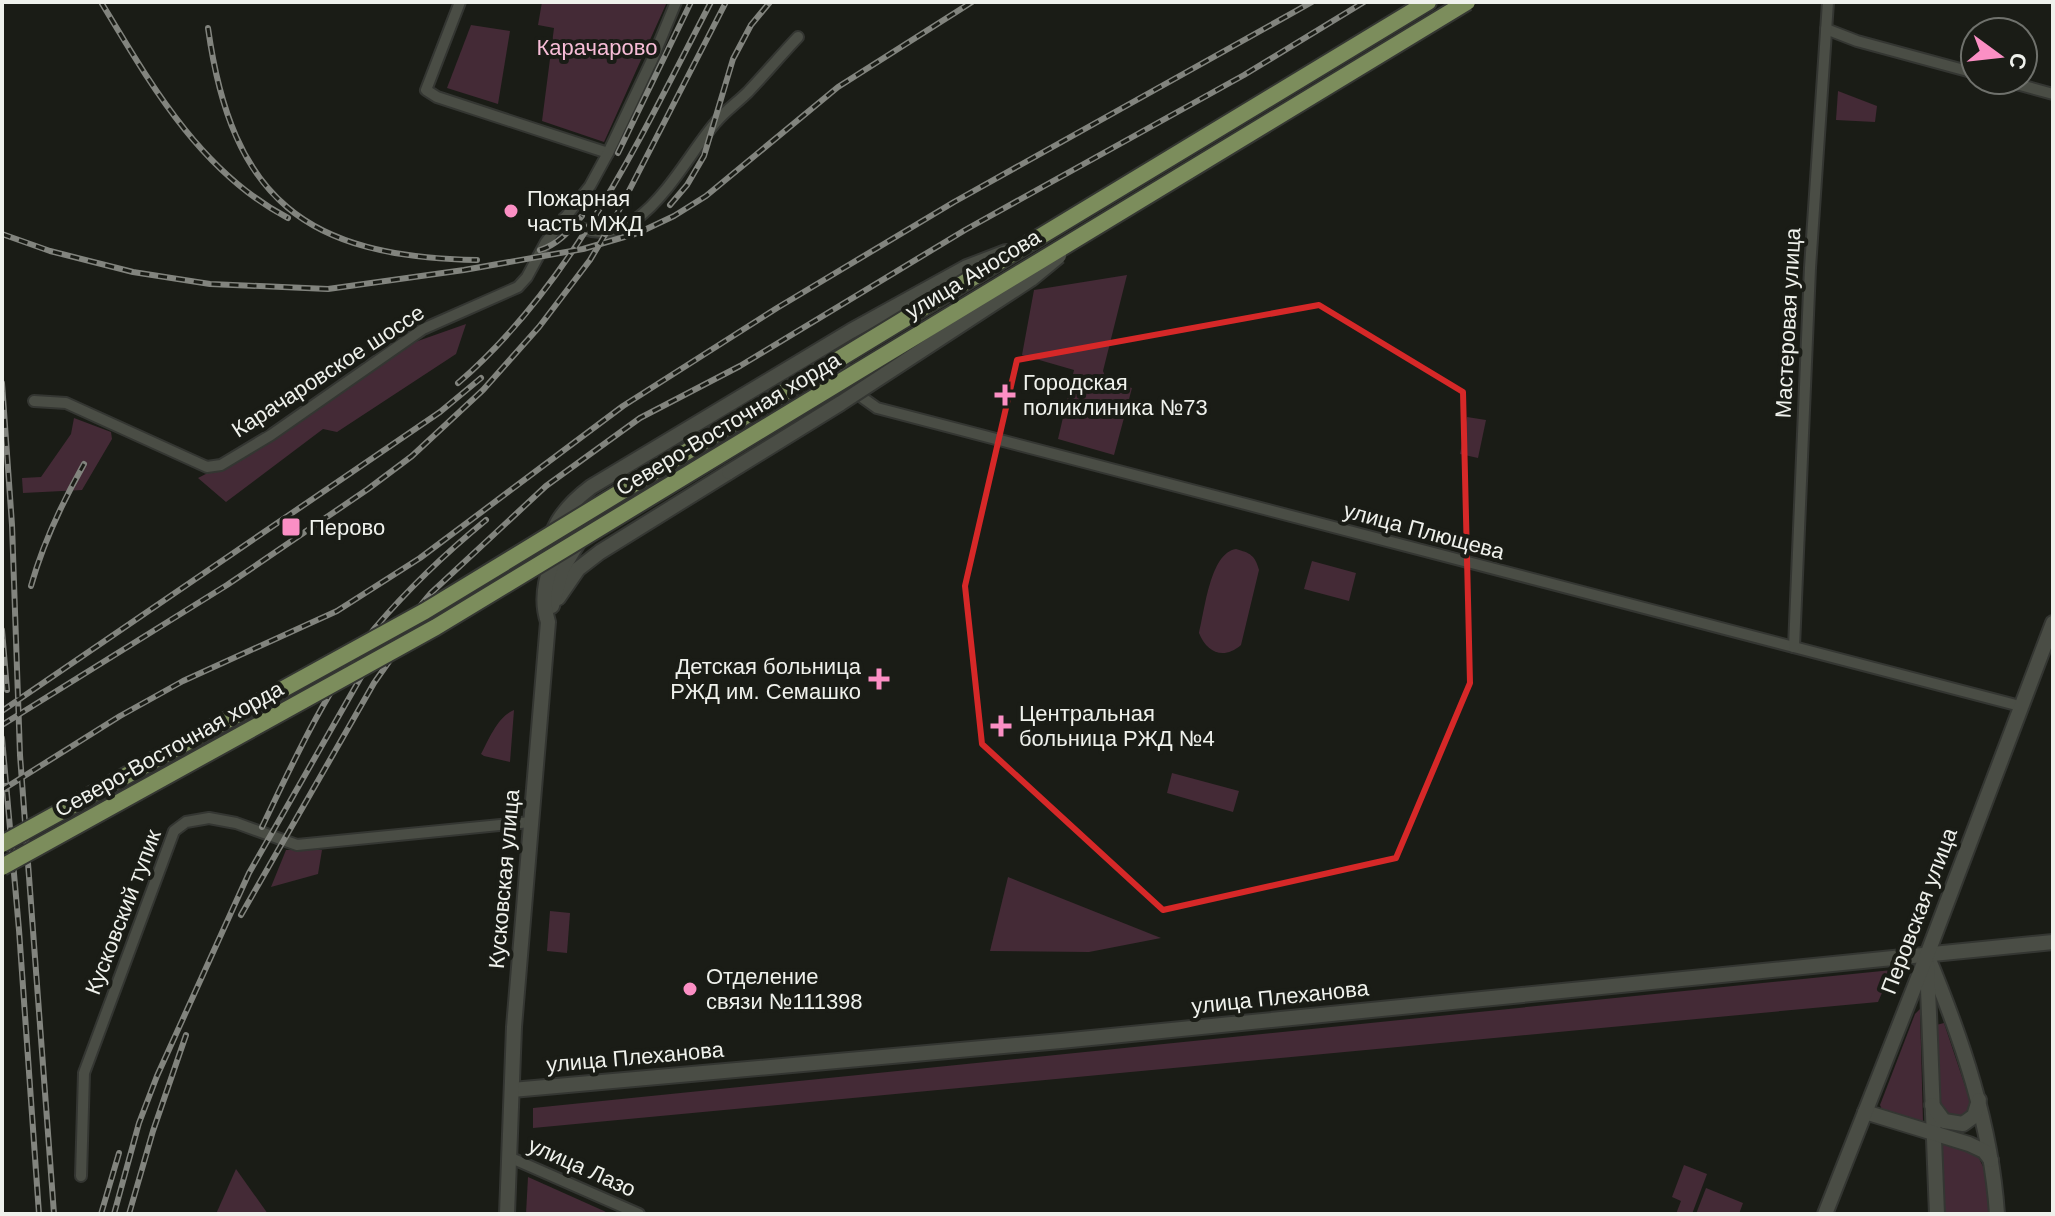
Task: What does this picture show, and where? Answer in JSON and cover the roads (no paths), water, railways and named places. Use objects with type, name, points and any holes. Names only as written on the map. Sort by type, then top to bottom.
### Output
[{"type":"main road","name":"Северо-Восточная хорда","points":[[2,844],[425,611],[1428,2]]},
{"type":"main road","name":"Северо-Восточная хорда","points":[[2,867],[436,627],[1460,6]]},
{"type":"street","points":[[460,2],[426,90],[437,97],[608,153]]},
{"type":"street","name":"Карачаровское шоссе","points":[[34,401],[66,403],[207,467],[221,465],[271,435],[423,329],[518,287],[546,242],[590,186],[653,58],[676,2]]},
{"type":"street","name":"улица Аносова","points":[[550,615],[562,569],[580,539],[589,531],[845,368],[1437,2]]},
{"type":"street","name":"Мастеровая улица","points":[[1794,647],[1810,268],[1828,2]]},
{"type":"street","points":[[1826,29],[1857,41],[1959,69]]},
{"type":"street","points":[[564,218],[589,233],[621,227],[641,216],[658,200],[716,121],[747,93],[798,37]]},
{"type":"street","name":"улица Аносова","points":[[559,551],[583,521],[1306,99]]},
{"type":"street","points":[[550,615],[584,563],[612,543],[841,403],[1031,279],[1089,231]]},
{"type":"street","points":[[546,581],[545,561],[560,515],[591,487],[851,331],[967,267],[1033,241]]},
{"type":"street","name":"улица Плющева","points":[[845,368],[863,398],[877,408],[2020,706]]},
{"type":"street","name":"Кусковская улица","points":[[507,1214],[514,1027],[550,615],[545,601],[546,581],[559,551]]},
{"type":"street","name":"Перовская улица","points":[[1825,1214],[2053,623]]},
{"type":"street","name":"Кусковский тупик","points":[[81,1176],[84,1073],[174,831],[186,822],[209,818],[236,823],[297,845],[530,822]]},
{"type":"street","name":"улица Плеханова","points":[[512,1090],[1047,1042],[2053,942]]},
{"type":"street","points":[[1927,955],[1948,1005],[1979,1100],[1994,1168],[1997,1214]]},
{"type":"street","points":[[1927,955],[1937,1214]]},
{"type":"street","points":[[1931,1101],[1939,1116],[1957,1125],[1974,1116],[1979,1100]]},
{"type":"street","points":[[1865,1112],[1984,1151],[1994,1168]]},
{"type":"street","name":"улица Лазо","points":[[509,1157],[639,1214]]},
{"type":"railway","points":[[101,2],[158,94],[203,151],[257,199],[288,218]]},
{"type":"railway","points":[[618,153],[691,2]]},
{"type":"railway","points":[[458,383],[537,300],[571,254],[631,155],[711,2]]},
{"type":"railway","points":[[2,725],[227,585],[368,489],[412,456],[483,390],[539,327],[590,260],[615,218],[726,2]]},
{"type":"railway","points":[[670,205],[687,185],[704,156],[733,59],[751,25],[770,2]]},
{"type":"railway","points":[[2,234],[50,251],[133,272],[210,284],[328,289],[583,249],[638,233],[706,196],[838,87],[972,2]]},
{"type":"railway","points":[[2,790],[120,716],[183,681],[337,611],[420,558],[623,406],[777,308],[954,202],[1312,2]]},
{"type":"railway","points":[[114,1214],[139,1123],[157,1076],[249,873],[361,677],[431,593],[546,486],[640,418],[740,366],[965,230],[1244,75],[1364,2]]},
{"type":"railway","points":[[208,28],[219,87],[236,136],[259,176],[287,207],[323,231],[366,247],[417,256],[477,260]]},
{"type":"railway","points":[[540,250],[558,241],[582,216]]},
{"type":"railway","points":[[2,711],[440,412],[481,378]]},
{"type":"railway","points":[[2,383],[12,525],[20,755],[54,1214]]},
{"type":"railway","points":[[31,586],[54,524],[84,464]]},
{"type":"railway","points":[[262,827],[313,724],[358,649],[414,585],[486,520]]},
{"type":"railway","points":[[2,630],[7,690]]},
{"type":"railway","points":[[241,915],[374,683],[402,643]]},
{"type":"railway","points":[[2,738],[39,1214]]},
{"type":"railway","points":[[129,1214],[186,1035]]},
{"type":"railway","points":[[101,1214],[119,1153]]},
{"type":"place","name":"Пожарная часть МЖД","points":[[511,211]]},
{"type":"place","name":"Городская поликлиника №73","points":[[1005,395]]},
{"type":"place","name":"Перово","points":[[291,527]]},
{"type":"place","name":"Детская больница РЖД им. Семашко","points":[[879,679]]},
{"type":"place","name":"Центральная больница РЖД №4","points":[[1001,726]]},
{"type":"place","name":"Отделение связи №111398","points":[[690,989]]},
{"type":"park label","name":"Карачарово","points":[[597,47]]}]
